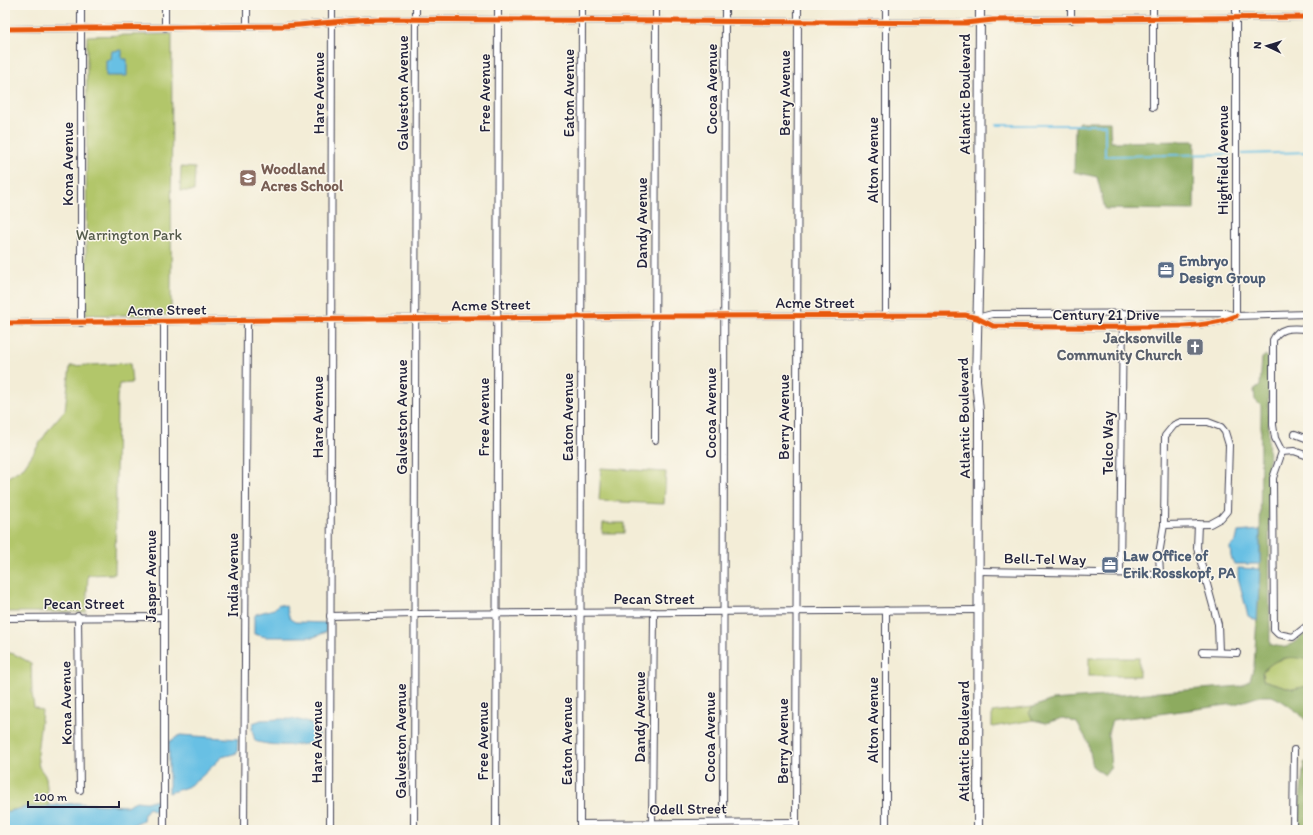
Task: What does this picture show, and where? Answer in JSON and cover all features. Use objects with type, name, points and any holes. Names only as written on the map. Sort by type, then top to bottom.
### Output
[{"type":"main road","name":"Atlantic Boulevard","points":[[978,830],[979,416],[976,380],[976,318],[979,250],[980,5]]},
{"type":"street","name":"Kona Avenue","points":[[81,5],[81,323]]},
{"type":"street","points":[[165,5],[165,28]]},
{"type":"street","points":[[247,5],[247,26]]},
{"type":"street","name":"Hare Avenue","points":[[330,830],[332,5]]},
{"type":"street","name":"Galveston Avenue","points":[[414,830],[416,5]]},
{"type":"street","name":"Free Avenue","points":[[496,830],[498,5]]},
{"type":"street","name":"Eaton Avenue","points":[[580,827],[582,5]]},
{"type":"street","name":"Dandy Avenue","points":[[655,440],[654,316],[656,5]]},
{"type":"street","name":"Cocoa Avenue","points":[[723,822],[725,5]]},
{"type":"street","name":"Berry Avenue","points":[[796,830],[798,5]]},
{"type":"street","name":"Alton Avenue","points":[[886,5],[886,315]]},
{"type":"street","points":[[1071,5],[1071,20]]},
{"type":"street","points":[[1153,5],[1153,107]]},
{"type":"street","name":"Highfield Avenue","points":[[1236,5],[1236,316]]},
{"type":"street","points":[[5,29],[165,28],[247,26],[332,22],[342,20],[416,19],[966,23],[980,21],[1308,17]]},
{"type":"street","name":"Telco Way","points":[[1120,573],[1122,313]]},
{"type":"street","name":"Century 21 Drive","points":[[976,318],[992,314],[1225,313],[1236,316],[1308,314]]},
{"type":"street","name":"Acme Street","points":[[5,323],[654,316],[965,315],[976,318]]},
{"type":"street","name":"Century 21 Drive","points":[[976,318],[992,326],[1122,327],[1176,326],[1225,320],[1236,316]]},
{"type":"street","name":"India Avenue","points":[[244,830],[246,321]]},
{"type":"street","name":"Jasper Avenue","points":[[164,322],[164,830]]},
{"type":"street","points":[[1308,329],[1285,329],[1280,331],[1273,340],[1273,425],[1275,438],[1282,452],[1273,478],[1273,625],[1274,630],[1278,634],[1287,636],[1293,636],[1308,625]]},
{"type":"street","points":[[1181,422],[1208,422],[1221,427],[1225,432],[1228,445],[1226,511],[1221,518],[1210,524],[1164,525],[1165,436],[1174,425],[1181,422]]},
{"type":"street","points":[[1295,434],[1308,439]]},
{"type":"street","points":[[1282,452],[1294,450],[1308,456]]},
{"type":"street","points":[[1198,524],[1197,548],[1218,624],[1219,652]]},
{"type":"street","name":"Bell-Tel Way","points":[[978,571],[1160,574],[1159,554],[1164,525]]},
{"type":"street","name":"Alton Avenue","points":[[886,610],[886,830]]},
{"type":"street","name":"Pecan Street","points":[[330,616],[414,614],[978,610]]},
{"type":"street","name":"Dandy Avenue","points":[[652,823],[654,612]]},
{"type":"street","name":"Kona Avenue","points":[[78,616],[80,790]]},
{"type":"street","name":"Pecan Street","points":[[5,618],[78,616],[164,617]]},
{"type":"street","points":[[1202,652],[1237,653]]},
{"type":"street","points":[[1293,830],[1294,750]]},
{"type":"street","name":"Odell Street","points":[[580,827],[652,823],[796,822]]},
{"type":"green space","name":"Warrington Park","points":[[172,34],[171,315],[86,315],[87,36]]},
{"type":"green space","points":[[1079,122],[1110,122],[1111,142],[1195,141],[1194,210],[1105,209],[1097,177],[1074,172],[1075,127]]},
{"type":"green space","points":[[181,167],[195,168],[194,191],[180,191]]},
{"type":"green space","points":[[1266,355],[1268,358],[1270,644],[1276,646],[1287,646],[1295,642],[1308,631],[1308,660],[1283,658],[1267,667],[1262,672],[1263,680],[1293,689],[1308,686],[1308,723],[1299,713],[1272,696],[1260,696],[1235,704],[1112,720],[1108,733],[1111,767],[1105,775],[1093,767],[1088,742],[1077,723],[1063,718],[1046,723],[1033,720],[1029,713],[1033,707],[1052,700],[1241,686],[1250,680],[1254,666],[1260,569],[1261,406],[1255,400],[1254,390],[1260,386],[1262,358]]},
{"type":"green space","points":[[130,363],[132,383],[119,384],[117,397],[115,574],[88,575],[86,612],[5,612],[5,479],[24,467],[51,426],[65,410],[70,366]]},
{"type":"green space","points":[[601,468],[666,472],[664,504],[599,501]]},
{"type":"green space","points":[[603,523],[624,523],[624,533],[602,533]]},
{"type":"green space","points":[[5,652],[14,654],[31,663],[34,707],[42,711],[37,754],[39,767],[46,777],[49,807],[27,807],[5,812]]},
{"type":"green space","points":[[1293,656],[1308,660],[1308,686],[1293,689],[1263,680],[1262,672],[1273,662]]},
{"type":"green space","points":[[1089,658],[1139,658],[1139,676],[1089,676]]},
{"type":"green space","points":[[1033,707],[1030,713],[1033,720],[992,727],[992,712]]},
{"type":"green space","points":[[1308,761],[1308,830],[1299,830],[1298,818],[1304,763]]},
{"type":"water","points":[[122,50],[122,59],[127,59],[127,76],[106,76],[106,60],[111,59],[112,51]]},
{"type":"water","points":[[1260,530],[1260,564],[1234,564],[1231,557],[1230,547],[1236,541],[1238,532]]},
{"type":"water","points":[[1238,568],[1260,569],[1257,621],[1248,616],[1238,577]]},
{"type":"water","points":[[279,604],[286,606],[290,619],[295,622],[326,623],[326,632],[314,637],[266,637],[254,634],[254,618],[256,614],[274,609]]},
{"type":"water","points":[[261,720],[301,720],[314,725],[318,728],[319,739],[307,744],[298,745],[269,744],[255,741],[252,729],[253,723]]},
{"type":"water","points":[[180,735],[238,739],[237,753],[222,757],[199,779],[187,787],[169,793],[169,742]]},
{"type":"water","points":[[153,800],[158,801],[155,812],[149,808],[144,814],[143,820],[122,830],[5,830],[5,812],[27,807],[33,808],[76,803],[126,806],[136,801],[146,802]]},
{"type":"waterway","points":[[997,125],[1105,125],[1105,156],[1230,154]]},
{"type":"waterway","points":[[1242,154],[1308,152]]},
{"type":"cycle path","points":[[5,29],[283,26],[379,19],[966,23],[993,20],[1308,17]]},
{"type":"cycle path","points":[[5,323],[655,316],[965,315],[977,318],[993,326],[1165,327],[1214,323],[1236,316]]},
{"type":"place","name":"Woodland Acres School","points":[[248,178]]},
{"type":"place","name":"Embryo Design Group","points":[[1166,270]]},
{"type":"place","name":"Jacksonville Community Church","points":[[1195,347]]},
{"type":"place","name":"Law Office of Erik Rosskopf, PA","points":[[1110,565]]}]
